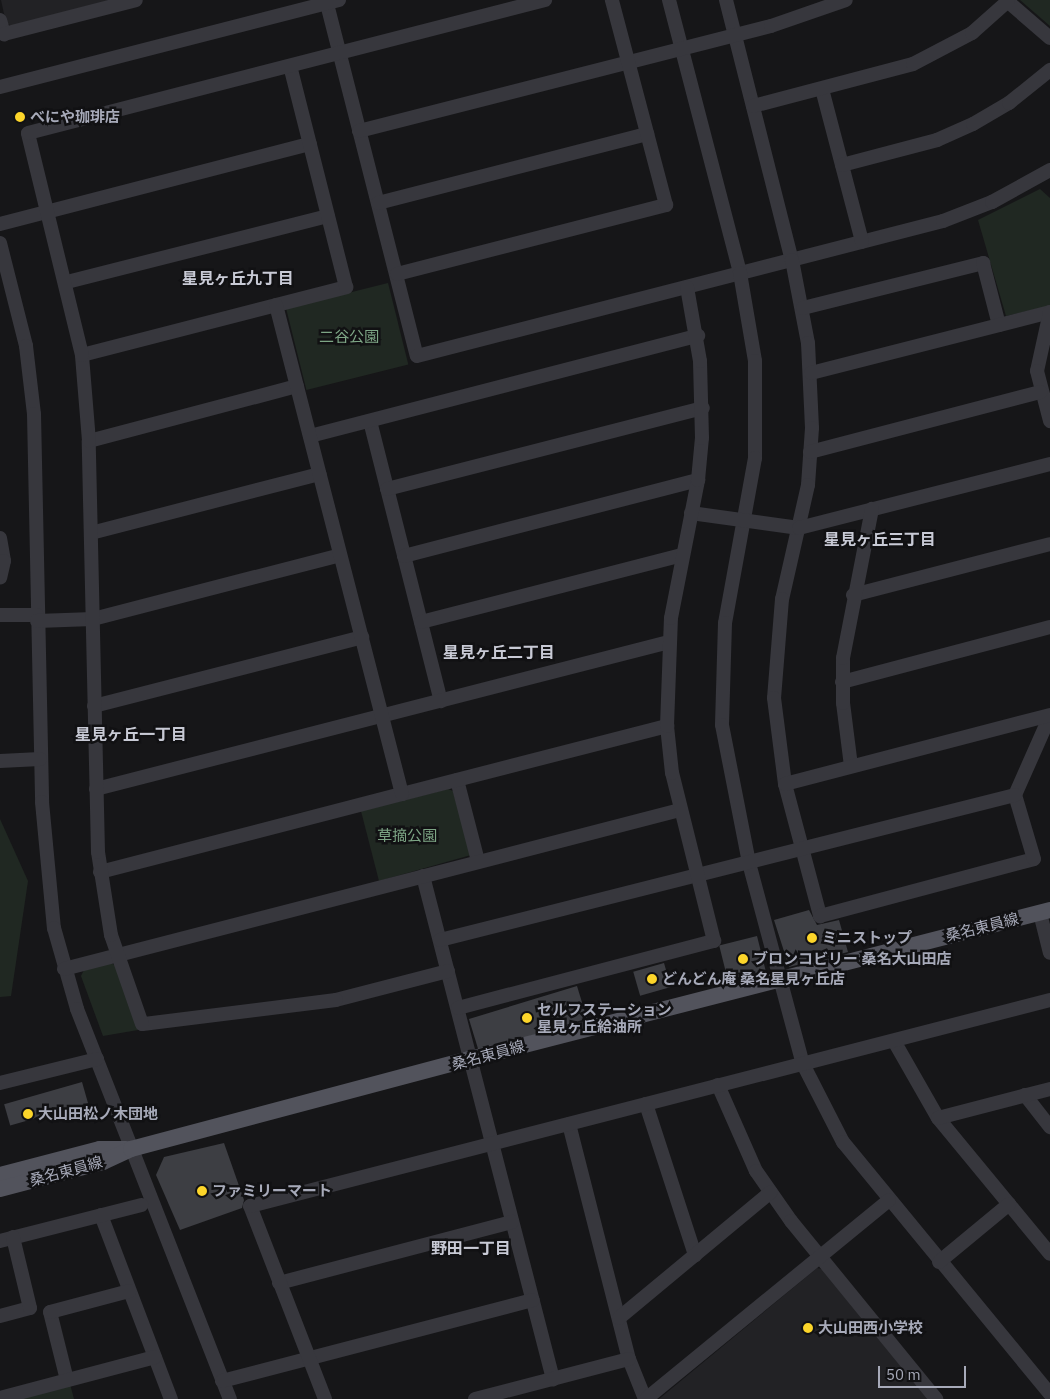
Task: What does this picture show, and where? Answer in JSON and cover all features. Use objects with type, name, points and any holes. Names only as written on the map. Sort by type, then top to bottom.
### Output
[{"type":"main road","name":"桑名東員線","points":[[0,1189],[103,1162],[131,1149],[470,1059],[1045,912]]},
{"type":"main road","name":"桑名東員線","points":[[0,1175],[100,1149],[131,1149]]},
{"type":"street","points":[[0,20],[4,34],[136,0]]},
{"type":"street","points":[[448,971],[336,1000],[142,1024],[116,955],[100,872],[96,788],[89,440],[82,355],[67,282],[28,133],[545,0]]},
{"type":"street","points":[[397,274],[666,205],[612,0]]},
{"type":"street","points":[[670,0],[740,273],[752,339],[758,394],[753,482],[725,623],[722,686],[727,764],[749,863],[803,1064],[829,1120],[889,1200],[939,1262],[1050,1394]]},
{"type":"street","points":[[726,0],[803,308],[811,373],[810,452],[799,528],[782,599],[775,658],[774,698],[785,784],[820,916],[1034,860],[1015,796],[1050,715]]},
{"type":"street","points":[[360,131],[734,35],[846,0]]},
{"type":"street","points":[[0,87],[330,1],[340,53],[418,356],[862,242],[963,214],[1050,170]]},
{"type":"street","points":[[753,106],[905,66],[936,54],[972,33],[1007,1],[1050,38]]},
{"type":"street","points":[[82,355],[346,287],[290,66]]},
{"type":"street","points":[[842,165],[936,140],[974,124],[1009,103],[1050,70]]},
{"type":"street","points":[[822,89],[862,242]]},
{"type":"street","points":[[378,203],[647,134]]},
{"type":"street","points":[[0,224],[310,144]]},
{"type":"street","points":[[67,282],[328,216]]},
{"type":"street","points":[[0,243],[26,346],[31,386],[40,759],[48,890],[64,969],[131,1149],[230,1399]]},
{"type":"street","points":[[803,308],[983,263],[999,325]]},
{"type":"street","points":[[458,1008],[714,941],[680,810],[667,726],[669,642],[682,555],[698,480],[703,408],[698,336],[687,287]]},
{"type":"street","points":[[276,305],[402,794]]},
{"type":"street","points":[[811,373],[1050,312],[1040,354],[1040,392],[1050,421]]},
{"type":"street","points":[[310,436],[698,336]]},
{"type":"street","points":[[89,440],[298,386]]},
{"type":"street","points":[[810,452],[1040,392]]},
{"type":"street","points":[[387,489],[703,408]]},
{"type":"street","points":[[370,421],[441,701]]},
{"type":"street","points":[[691,513],[799,528],[1050,464]]},
{"type":"street","points":[[91,533],[319,474]]},
{"type":"street","points":[[404,556],[698,480]]},
{"type":"street","points":[[851,766],[842,682],[853,595],[872,509]]},
{"type":"street","points":[[0,538],[4,561],[0,578]]},
{"type":"street","points":[[853,595],[1050,544]]},
{"type":"street","points":[[0,615],[93,620],[340,555]]},
{"type":"street","points":[[422,622],[682,555]]},
{"type":"street","points":[[842,682],[1050,627]]},
{"type":"street","points":[[94,706],[362,638]]},
{"type":"street","points":[[96,788],[669,642]]},
{"type":"street","points":[[785,784],[1050,715]]},
{"type":"street","points":[[100,872],[667,726]]},
{"type":"street","points":[[0,761],[40,759]]},
{"type":"street","points":[[457,780],[478,861]]},
{"type":"street","points":[[440,940],[749,863],[801,847],[1015,796]]},
{"type":"street","points":[[64,969],[680,810]]},
{"type":"street","points":[[423,876],[553,1379]]},
{"type":"street","points":[[1045,912],[1050,953]]},
{"type":"street","points":[[325,1399],[250,1206],[1050,1000]]},
{"type":"street","points":[[894,1041],[938,1118],[1050,1254]]},
{"type":"street","points":[[0,1083],[97,1059]]},
{"type":"street","points":[[718,1085],[756,1171],[820,1258],[936,1399]]},
{"type":"street","points":[[938,1118],[1050,1089]]},
{"type":"street","points":[[1025,1096],[1050,1127]]},
{"type":"street","points":[[646,1104],[695,1255]]},
{"type":"street","points":[[569,1124],[629,1358],[646,1399],[889,1200]]},
{"type":"street","points":[[619,1318],[771,1192]]},
{"type":"street","points":[[939,1262],[1009,1204]]},
{"type":"street","points":[[0,1316],[30,1308],[6,1239],[141,1205]]},
{"type":"street","points":[[101,1216],[171,1399]]},
{"type":"street","points":[[279,1283],[512,1222]]},
{"type":"street","points":[[67,1380],[50,1312],[129,1292]]},
{"type":"street","points":[[222,1381],[533,1300]]},
{"type":"street","points":[[0,1398],[155,1357]]},
{"type":"street","points":[[475,1399],[629,1358]]},
{"type":"shaded area","points":[[1,0],[112,0],[12,26],[6,23]]},
{"type":"shaded area","name":"大山田西小学校","points":[[817,1268],[822,1269],[929,1399],[659,1399]]},
{"type":"green space","points":[[1020,0],[1050,0],[1050,26]]},
{"type":"green space","points":[[1040,189],[1050,198],[1050,306],[1006,316],[978,220]]},
{"type":"green space","name":"二谷公園","points":[[388,283],[408,365],[306,390],[286,308]]},
{"type":"green space","name":"草摘公園","points":[[448,789],[453,791],[471,855],[379,881],[361,811]]},
{"type":"green space","points":[[0,819],[28,881],[11,996],[0,997]]},
{"type":"green space","points":[[110,963],[115,965],[138,1030],[103,1036],[81,976],[84,970]]},
{"type":"green space","points":[[70,1384],[74,1399],[13,1399]]},
{"type":"building","name":"ミニストップ","points":[[809,910],[817,925],[839,920],[848,952],[789,967],[774,920]]},
{"type":"building","name":"ブロンコビリー 桑名大山田店","points":[[757,936],[766,973],[728,982],[719,945]]},
{"type":"building","name":"どんどん庵 桑名星見ヶ丘店","points":[[664,963],[671,987],[640,996],[633,972]]},
{"type":"building","name":"セルフステーション 星見ヶ丘給油所","points":[[577,986],[587,1019],[479,1052],[469,1019]]},
{"type":"building","name":"大山田松ノ木団地","points":[[82,1082],[88,1103],[10,1125],[4,1104]]},
{"type":"building","name":"ファミリーマート","points":[[224,1143],[244,1200],[242,1208],[180,1230],[156,1175],[164,1157]]},
{"type":"place","name":"べにや珈琲店","points":[[20,117]]},
{"type":"place","name":"ミニストップ","points":[[812,938]]},
{"type":"place","name":"ブロンコビリー 桑名大山田店","points":[[743,959]]},
{"type":"place","name":"どんどん庵 桑名星見ヶ丘店","points":[[652,979]]},
{"type":"place","name":"セルフステーション 星見ヶ丘給油所","points":[[527,1018]]},
{"type":"place","name":"大山田松ノ木団地","points":[[28,1114]]},
{"type":"place","name":"ファミリーマート","points":[[202,1191]]},
{"type":"place","name":"大山田西小学校","points":[[808,1328]]},
{"type":"district","name":"星見ヶ丘九丁目","points":[[238,278]]},
{"type":"district","name":"星見ヶ丘三丁目","points":[[880,539]]},
{"type":"district","name":"星見ヶ丘二丁目","points":[[499,652]]},
{"type":"district","name":"星見ヶ丘一丁目","points":[[131,734]]},
{"type":"district","name":"野田一丁目","points":[[471,1248]]}]
